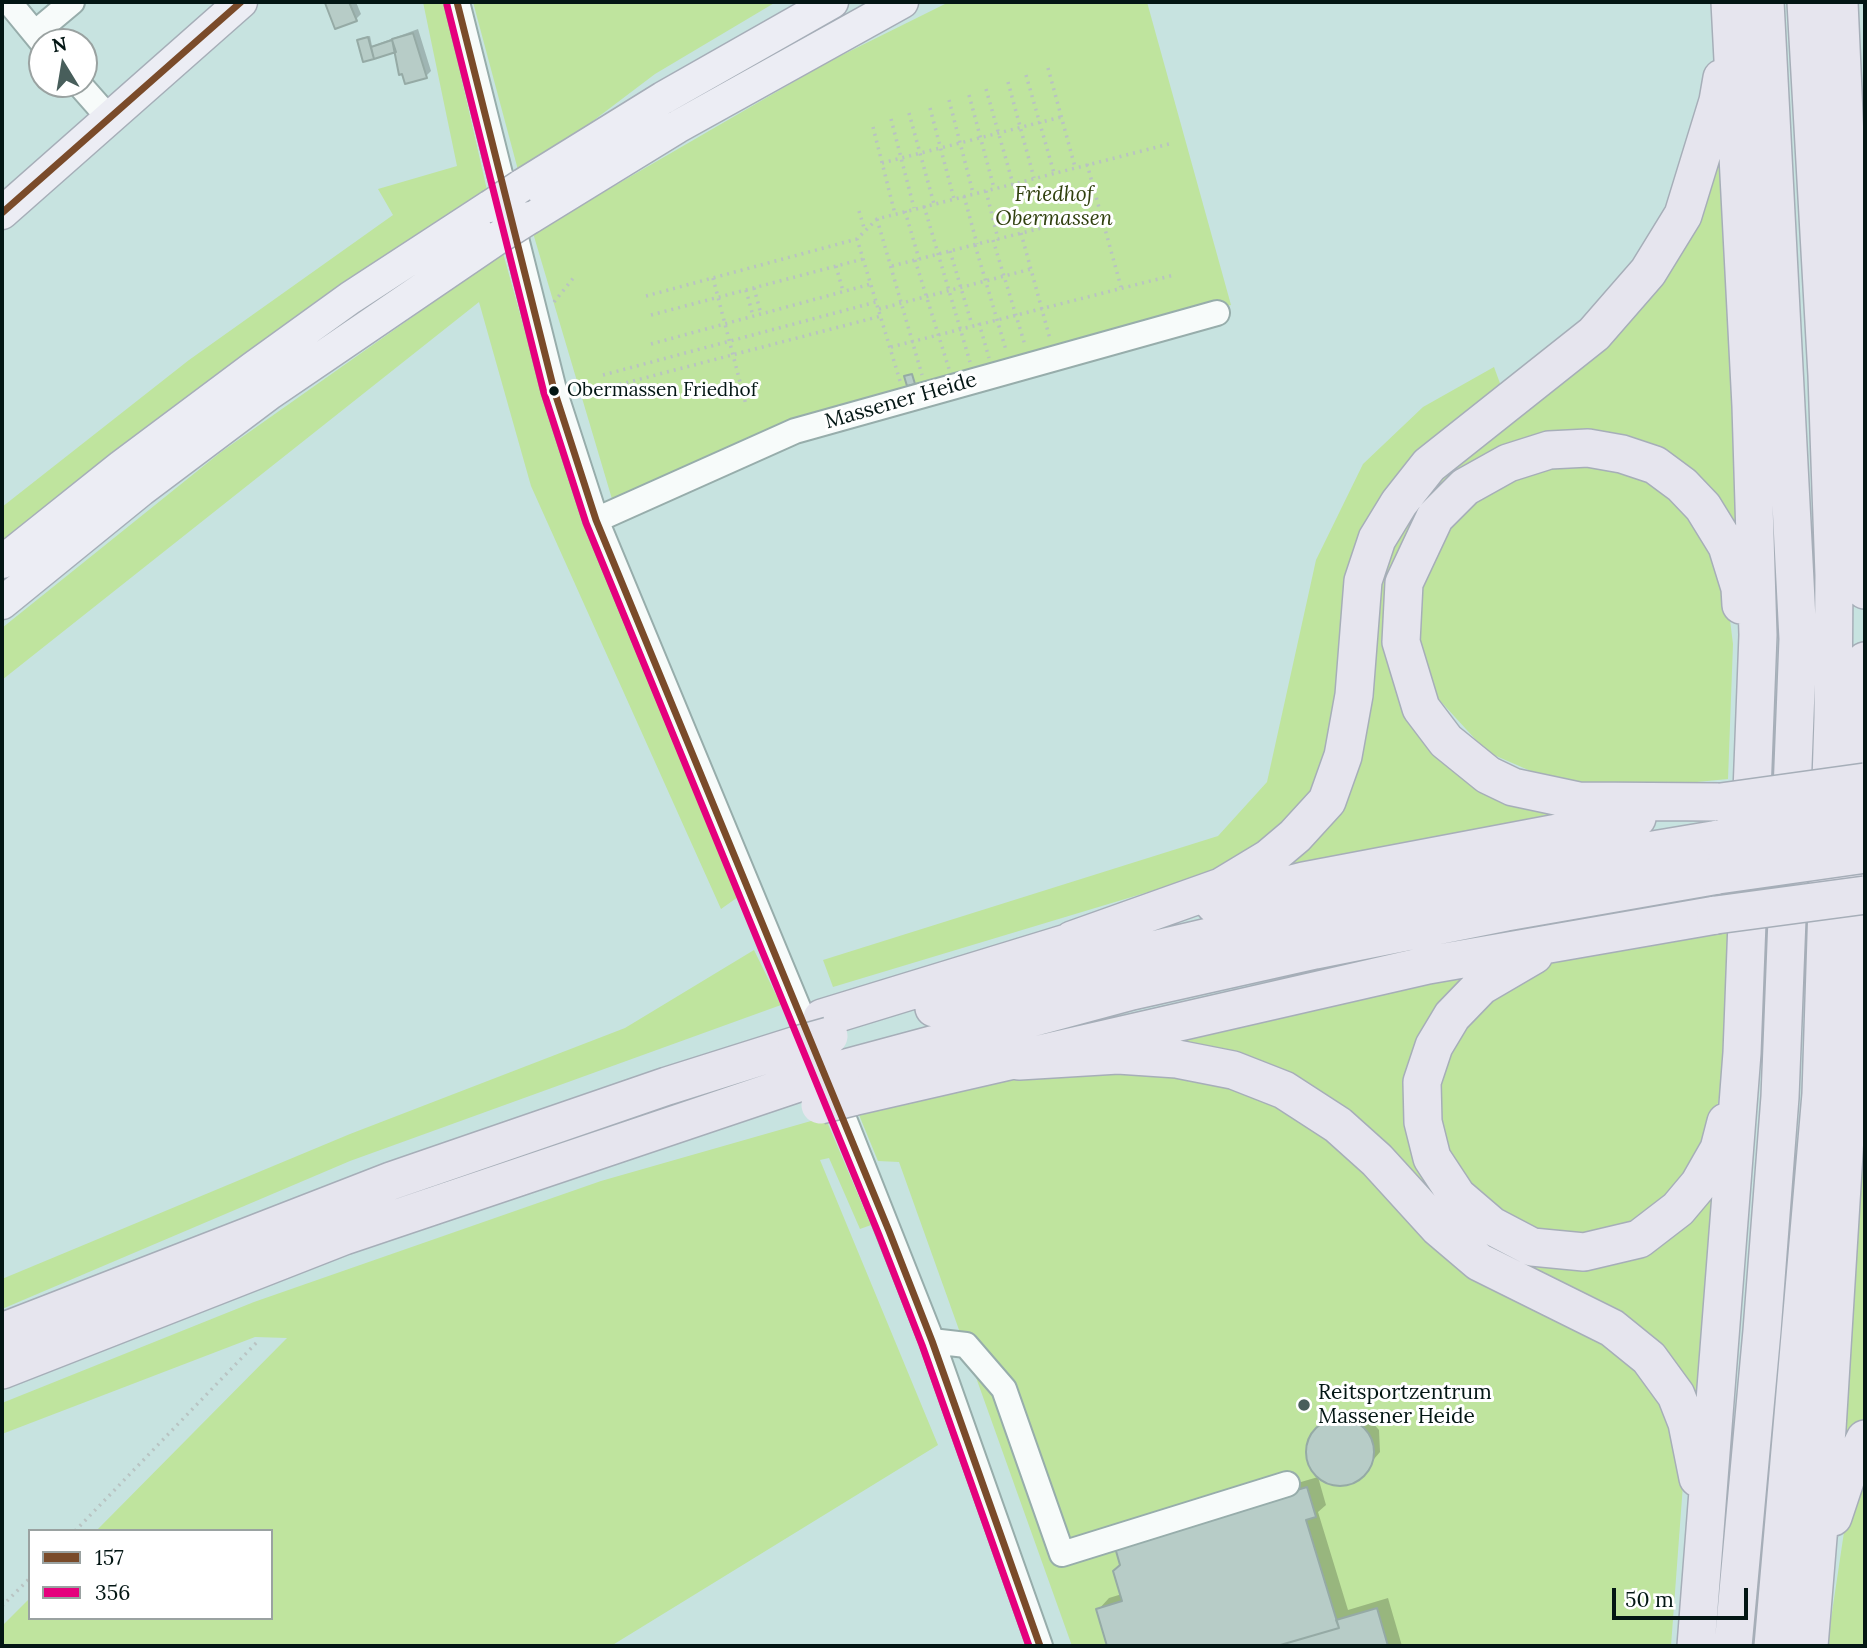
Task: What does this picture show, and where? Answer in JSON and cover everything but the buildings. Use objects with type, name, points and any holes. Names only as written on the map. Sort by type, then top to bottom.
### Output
[{"type":"highway","points":[[1696,1646],[1742,1053],[1758,621],[1751,406],[1729,2]]},
{"type":"highway","points":[[820,1060],[1072,940],[1221,887],[1269,858],[1327,801],[1343,756],[1353,695],[1363,581],[1377,539],[1399,503],[1429,465],[1594,334],[1648,272],[1683,215],[1718,101],[1729,2]]},
{"type":"highway","points":[[1733,1646],[1780,1097],[1798,639],[1765,2]]},
{"type":"highway","points":[[1773,1646],[1821,1094],[1833,717],[1834,575],[1828,388],[1806,2]]},
{"type":"highway","points":[[1839,2],[1865,590]]},
{"type":"highway","points":[[1841,41],[1865,145]]},
{"type":"highway","points":[[1721,802],[1607,802],[1540,794],[1513,787],[1488,775],[1446,741],[1421,708],[1401,642],[1404,583],[1435,517],[1465,487],[1508,463],[1549,450],[1588,448],[1622,453],[1655,465],[1682,485],[1703,507],[1727,546],[1740,588],[1752,746]]},
{"type":"highway","points":[[1865,660],[1862,910],[1865,1012]]},
{"type":"highway","points":[[1072,940],[1304,881],[1721,802],[1865,782]]},
{"type":"highway","points":[[2,1370],[344,1236],[569,1159],[820,1060],[1123,957],[1307,914],[1498,876],[1865,818]]},
{"type":"highway","points":[[2,1332],[391,1181],[667,1086],[820,1060],[1301,953],[1506,912],[1718,875],[1865,854]]},
{"type":"highway","points":[[1019,1061],[1415,968],[1612,931],[1716,915],[1862,910]]},
{"type":"highway","points":[[1809,1646],[1827,1429],[1862,910]]},
{"type":"highway","points":[[1612,931],[1534,954],[1480,986],[1452,1016],[1434,1046],[1422,1082],[1423,1122],[1432,1157],[1457,1196],[1492,1226],[1532,1247],[1584,1252],[1639,1239],[1678,1209],[1699,1184],[1719,1149],[1742,1053]]},
{"type":"highway","points":[[820,1060],[1019,1061],[1118,1055],[1177,1059],[1233,1070],[1284,1090],[1338,1125],[1377,1160],[1439,1228],[1479,1262],[1612,1328],[1649,1358],[1676,1395],[1686,1423],[1700,1490],[1701,1591]]},
{"type":"highway","points":[[1814,1599],[1836,1507],[1865,1438]]},
{"type":"main road","points":[[2,213],[241,2]]},
{"type":"main road","points":[[2,562],[122,466],[350,299],[491,205],[663,98],[832,2]]},
{"type":"main road","points":[[2,603],[141,490],[270,393],[499,237],[688,121],[902,2]]},
{"type":"street","points":[[9,2],[31,28]]},
{"type":"street","points":[[48,28],[72,2]]},
{"type":"street","points":[[457,2],[552,382],[596,520],[843,1116],[932,1341],[1040,1646]]},
{"type":"street","points":[[91,98],[109,118]]},
{"type":"street","name":"Massener Heide","points":[[596,520],[795,430],[1217,313]]},
{"type":"street","points":[[932,1341],[966,1345],[1004,1390],[1062,1554],[1287,1484]]},
{"type":"path","points":[[1048,68],[1075,167]]},
{"type":"path","points":[[1026,75],[1054,173]]},
{"type":"path","points":[[1008,82],[1034,178]]},
{"type":"path","points":[[986,89],[1013,184]]},
{"type":"path","points":[[969,95],[994,188]]},
{"type":"path","points":[[949,100],[974,194]]},
{"type":"path","points":[[930,108],[954,199]]},
{"type":"path","points":[[909,113],[934,204]]},
{"type":"path","points":[[882,163],[1061,117]]},
{"type":"path","points":[[891,119],[915,209]]},
{"type":"path","points":[[873,127],[895,214]]},
{"type":"path","points":[[646,296],[857,239],[877,219],[1173,143]]},
{"type":"path","points":[[1087,164],[1121,287]]},
{"type":"path","points":[[985,191],[1004,276],[1026,350]]},
{"type":"path","points":[[964,196],[1008,355]]},
{"type":"path","points":[[924,206],[971,368]]},
{"type":"path","points":[[859,211],[865,231]]},
{"type":"path","points":[[905,211],[926,297],[950,373]]},
{"type":"path","points":[[891,267],[1100,212]]},
{"type":"path","points":[[877,219],[924,381]]},
{"type":"path","points":[[1021,233],[1055,358]]},
{"type":"path","points":[[857,239],[905,400]]},
{"type":"path","points":[[950,251],[972,325]]},
{"type":"path","points":[[652,314],[863,259]]},
{"type":"path","points":[[836,266],[843,292]]},
{"type":"path","points":[[878,309],[1031,269]]},
{"type":"path","points":[[890,347],[1041,306],[1174,275]]},
{"type":"path","points":[[550,306],[575,276]]},
{"type":"path","points":[[713,278],[746,405]]},
{"type":"path","points":[[651,344],[871,284]]},
{"type":"path","points":[[754,288],[761,314]]},
{"type":"path","points":[[746,290],[753,316]]},
{"type":"path","points":[[750,304],[758,302]]},
{"type":"path","points":[[603,375],[876,302]]},
{"type":"path","points":[[606,387],[881,316]]},
{"type":"path","points":[[979,323],[990,360]]},
{"type":"path","points":[[77,1529],[259,1340]]},
{"type":"path","points":[[2,1606],[28,1580]]},
{"type":"green space","points":[[423,2],[444,2],[487,190],[202,386],[2,545],[2,507],[189,360],[393,215],[378,189],[457,166]]},
{"type":"green space","points":[[473,2],[776,2],[655,74],[581,130],[518,170]]},
{"type":"green space","name":"Friedhof Obermassen","points":[[949,2],[1147,2],[1231,305],[894,397],[612,499],[533,233],[828,62]]},
{"type":"green space","points":[[1727,113],[1743,534],[1720,498],[1686,468],[1601,434],[1412,529],[1405,697],[1565,811],[1259,876],[1322,824],[1376,574],[1429,480],[1609,330]]},
{"type":"green space","points":[[503,253],[548,414],[605,572],[738,897],[721,909],[531,486],[479,302],[2,680],[2,628],[221,452]]},
{"type":"green space","points":[[1494,367],[1501,386],[1403,472],[1333,738],[1313,792],[1276,837],[1218,871],[833,987],[823,960],[1218,836],[1267,782],[1316,560],[1363,464],[1423,407]]},
{"type":"green space","points":[[1535,465],[1624,466],[1665,488],[1703,525],[1724,572],[1733,644],[1728,779],[1635,788],[1556,782],[1487,752],[1433,693],[1416,626],[1423,565],[1452,521],[1491,484]]},
{"type":"green space","points":[[1728,930],[1724,1020],[1726,1065],[1709,1145],[1690,1180],[1636,1224],[1585,1237],[1544,1234],[1504,1216],[1469,1189],[1448,1154],[1438,1118],[1438,1081],[1462,1017],[1538,963]]},
{"type":"green space","points":[[754,950],[781,1005],[350,1161],[2,1309],[2,1279],[350,1134],[625,1028]]},
{"type":"green space","points":[[1481,970],[1416,1084],[1488,1233],[1642,1243],[1725,1149],[1695,1420],[1381,1155],[1149,1047]]},
{"type":"green space","name":"Reitsportzentrum Massener Heide","points":[[1091,1068],[1221,1080],[1297,1114],[1647,1373],[1667,1407],[1684,1471],[1671,1646],[1072,1646],[899,1162],[878,1161],[857,1110],[979,1082]]},
{"type":"green space","points":[[1865,1095],[1865,1421],[1837,1484]]},
{"type":"green space","points":[[825,1117],[871,1225],[860,1229],[829,1158],[820,1160],[938,1445],[611,1646],[2,1646],[2,1626],[28,1600],[28,1620],[273,1620],[273,1529],[98,1529],[287,1338],[255,1337],[2,1434],[2,1403],[254,1302],[601,1181]]},
{"type":"green space","points":[[1865,1462],[1865,1646],[1827,1646],[1847,1512]]},
{"type":"transit line","name":"157","points":[[2,213],[241,2]]},
{"type":"transit line","name":"157","points":[[457,2],[554,390],[596,520],[889,1231],[932,1341],[1040,1646]]},
{"type":"transit line","name":"356","points":[[447,5],[544,393],[586,523],[879,1235],[922,1345],[1029,1646]]},
{"type":"place","name":"Obermassen Friedhof","points":[[554,391]]},
{"type":"place","name":"Reitsportzentrum Massener Heide","points":[[1304,1405]]}]
